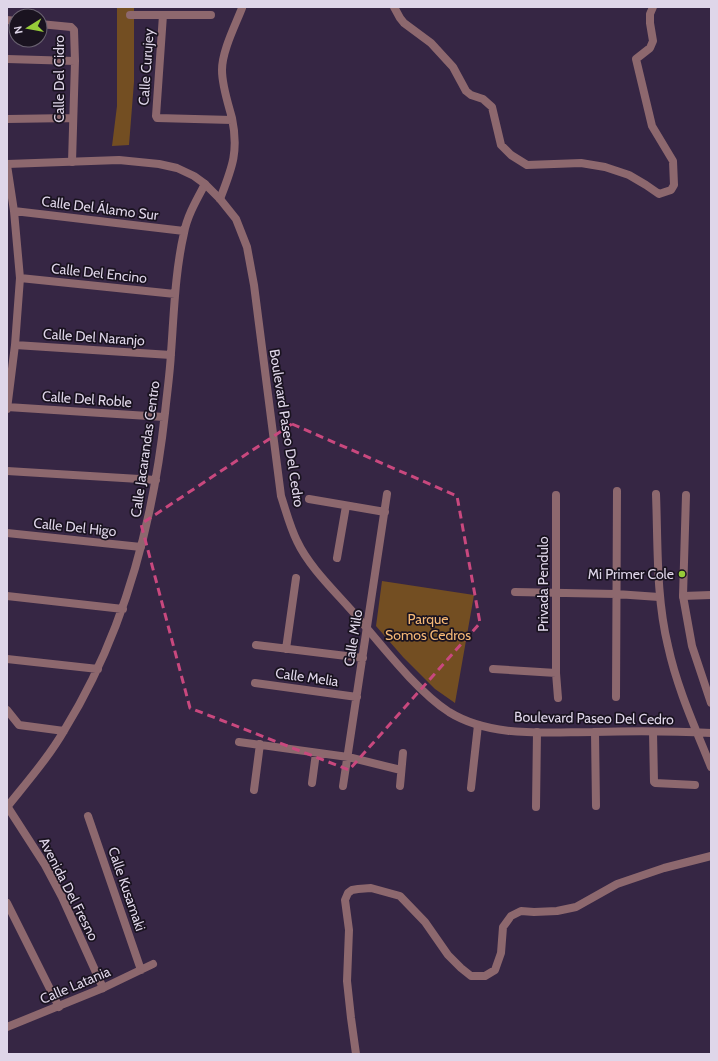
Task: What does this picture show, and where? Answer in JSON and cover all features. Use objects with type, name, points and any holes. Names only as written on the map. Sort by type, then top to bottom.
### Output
[{"type":"street","points":[[394,7],[404,23],[431,43],[448,61],[466,91],[483,100],[492,107],[497,121],[501,145],[511,155],[526,165],[581,163],[605,167],[629,176],[659,194],[670,190],[674,185],[673,162],[652,126],[636,59],[650,48],[653,41],[650,14],[653,7]]},
{"type":"street","points":[[220,199],[232,167],[235,142],[222,69],[226,49],[242,8]]},
{"type":"street","name":"Calle Curujey","points":[[130,14],[210,15]]},
{"type":"street","name":"Calle Curujey","points":[[163,15],[157,118],[232,120]]},
{"type":"street","name":"Calle Del Cidro","points":[[48,25],[73,28],[75,61],[72,118],[72,162]]},
{"type":"street","points":[[7,59],[75,61]]},
{"type":"street","points":[[7,119],[72,118]]},
{"type":"street","name":"Boulevard Paseo Del Cedro","points":[[7,165],[119,160],[158,164],[177,168],[194,176],[204,184],[220,199],[236,219],[247,247],[254,285],[281,496],[297,542],[313,566],[413,680],[431,698],[450,712],[478,725],[499,729],[537,732],[711,733]]},
{"type":"street","points":[[7,165],[14,211],[20,278],[15,345],[7,408]]},
{"type":"street","name":"Calle Jacarandas Centro","points":[[7,806],[64,731],[98,669],[123,609],[141,547],[156,480],[171,355],[175,294],[184,231],[204,184]]},
{"type":"street","name":"Calle Del Álamo Sur","points":[[14,211],[184,231]]},
{"type":"street","name":"Calle Del Encino","points":[[20,278],[175,294]]},
{"type":"street","name":"Calle Del Naranjo","points":[[15,345],[171,355]]},
{"type":"street","name":"Calle Del Roble","points":[[7,408],[164,417]]},
{"type":"street","points":[[7,471],[156,480]]},
{"type":"street","points":[[616,697],[617,491]]},
{"type":"street","name":"Calle Milo","points":[[343,786],[388,494]]},
{"type":"street","points":[[656,494],[659,597],[667,645],[683,697],[711,767]]},
{"type":"street","name":"Privada Pendulo","points":[[556,495],[556,673],[558,698]]},
{"type":"street","points":[[686,495],[683,596],[692,646],[711,703]]},
{"type":"street","points":[[309,499],[385,512]]},
{"type":"street","points":[[337,558],[346,506]]},
{"type":"street","name":"Calle Del Higo","points":[[7,533],[141,547]]},
{"type":"street","points":[[286,649],[296,578]]},
{"type":"street","points":[[515,592],[616,594],[659,597]]},
{"type":"street","points":[[683,596],[711,595]]},
{"type":"street","points":[[7,596],[123,609]]},
{"type":"street","points":[[256,645],[363,658]]},
{"type":"street","points":[[7,659],[98,669]]},
{"type":"street","points":[[493,669],[556,673]]},
{"type":"street","name":"Calle Melia","points":[[255,683],[357,697]]},
{"type":"street","points":[[7,710],[19,725],[64,731]]},
{"type":"street","points":[[471,788],[478,725]]},
{"type":"street","points":[[536,807],[537,732]]},
{"type":"street","points":[[595,732],[596,806]]},
{"type":"street","points":[[653,732],[655,784],[695,785]]},
{"type":"street","points":[[239,742],[348,757],[401,770]]},
{"type":"street","points":[[254,790],[260,744]]},
{"type":"street","points":[[312,783],[316,753]]},
{"type":"street","points":[[400,786],[403,753]]},
{"type":"street","name":"Avenida Del Fresno","points":[[7,806],[45,865],[62,897],[103,988]]},
{"type":"street","name":"Calle Kusamaki","points":[[88,816],[141,970]]},
{"type":"street","points":[[356,1054],[350,1018],[347,981],[349,930],[345,900],[352,890],[371,888],[400,896],[425,922],[448,955],[461,968],[470,976],[485,976],[495,970],[501,953],[503,927],[511,916],[521,911],[557,911],[576,907],[617,884],[664,868],[711,856]]},
{"type":"street","points":[[7,903],[59,1007]]},
{"type":"street","name":"Calle Latania","points":[[7,1027],[103,988],[152,964]]},
{"type":"highlighted area","points":[[292,424],[457,496],[480,623],[349,770],[190,708],[141,524]]},
{"type":"green space","points":[[117,7],[134,7],[134,82],[129,145],[112,146],[117,106]]},
{"type":"green space","name":"Parque Somos Cedros","points":[[382,581],[474,595],[455,703],[435,689],[403,657],[376,626]]},
{"type":"place","name":"Mi Primer Cole","points":[[682,574]]}]
